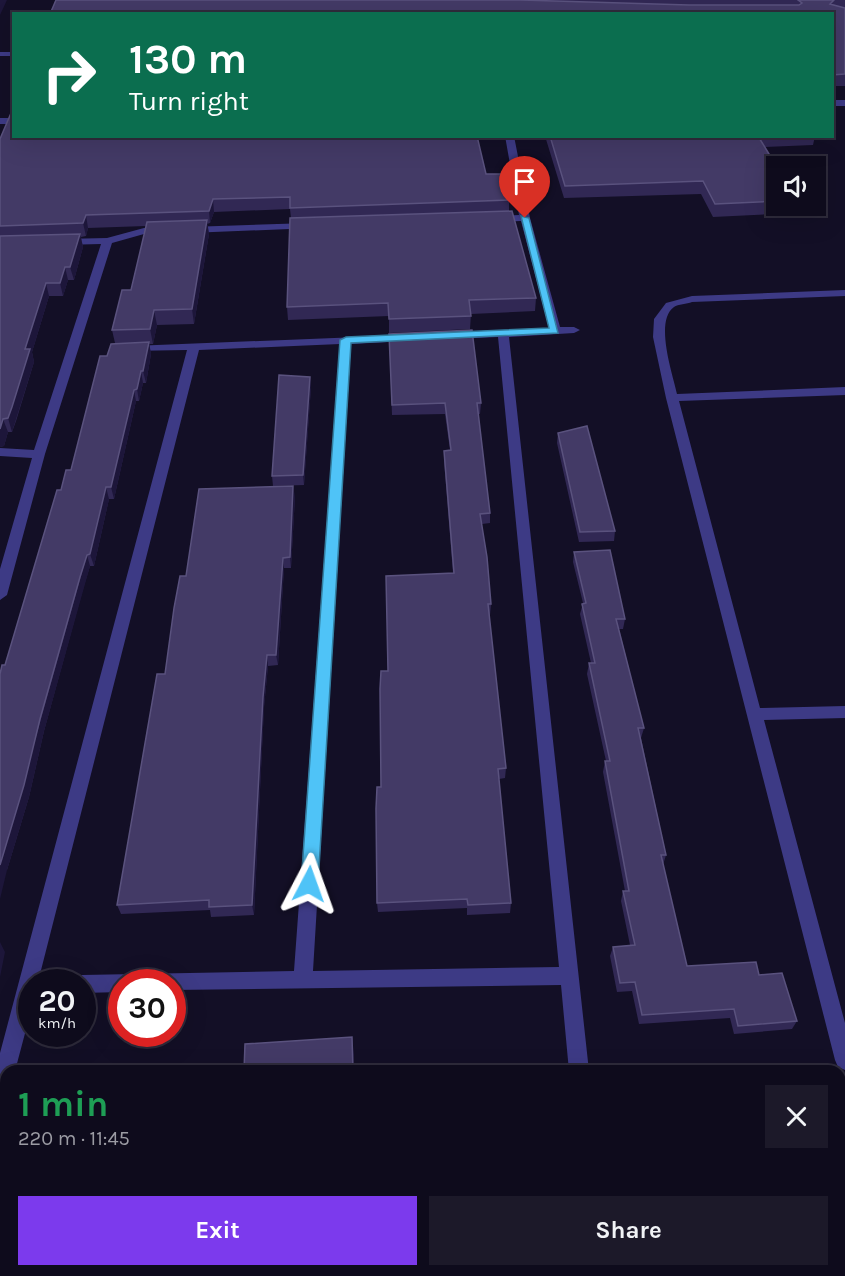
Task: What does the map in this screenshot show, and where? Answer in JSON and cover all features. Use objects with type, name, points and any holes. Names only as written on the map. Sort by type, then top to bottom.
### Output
[{"type":"street","points":[[509,138],[525,218],[555,331]]},
{"type":"street","points":[[489,219],[525,218]]},
{"type":"street","points":[[47,243],[107,241],[144,231],[324,225]]},
{"type":"street","points":[[0,595],[4,566],[107,241]]},
{"type":"street","points":[[845,292],[692,299],[670,305],[660,319],[659,336],[672,398],[845,1060]]},
{"type":"street","points":[[444,337],[574,330]]},
{"type":"street","points":[[503,334],[578,1065]]},
{"type":"street","points":[[114,350],[421,338]]},
{"type":"street","points":[[303,978],[346,340]]},
{"type":"street","points":[[33,969],[194,347]]},
{"type":"street","points":[[672,398],[843,395]]},
{"type":"street","points":[[0,452],[39,454]]},
{"type":"street","points":[[754,714],[845,712]]},
{"type":"street","points":[[186,981],[571,976]]},
{"type":"street","points":[[7,1065],[18,1025]]},
{"type":"building","points":[[56,0],[521,0],[689,5],[799,5],[802,3],[798,0],[834,0],[830,4],[845,8],[845,74],[834,75],[834,12],[51,12]]},
{"type":"building","points":[[12,111],[12,138],[477,138],[486,174],[502,174],[509,200],[290,208],[290,197],[213,199],[209,211],[86,215],[83,223],[0,226],[0,139]]},
{"type":"building","points":[[551,138],[759,138],[770,156],[766,156],[766,202],[715,204],[703,181],[565,186]]},
{"type":"building","points":[[512,211],[536,298],[469,300],[471,316],[389,319],[388,303],[287,307],[290,218]]},
{"type":"building","points":[[207,220],[192,309],[154,310],[150,329],[112,330],[122,290],[131,290],[147,222]]},
{"type":"building","points":[[80,234],[70,267],[65,267],[60,283],[46,283],[25,349],[30,349],[12,407],[8,418],[3,419],[0,429],[0,236]]},
{"type":"building","points":[[472,330],[481,403],[477,403],[490,513],[480,514],[487,557],[491,604],[488,604],[506,768],[498,769],[511,903],[468,905],[467,899],[377,903],[376,809],[377,787],[381,787],[380,689],[381,671],[388,671],[386,576],[454,573],[444,451],[451,450],[445,403],[392,405],[389,334]]},
{"type":"building","points":[[149,342],[143,371],[141,371],[137,389],[134,390],[111,487],[106,487],[90,554],[87,555],[80,577],[0,865],[0,674],[2,665],[5,665],[57,490],[61,490],[66,470],[71,470],[100,356],[107,356],[111,344]]},
{"type":"building","points":[[279,375],[310,377],[303,475],[272,476]]},
{"type":"building","points":[[587,426],[615,531],[580,532],[558,433]]},
{"type":"building","points":[[293,486],[290,557],[283,558],[276,655],[267,655],[252,905],[209,907],[209,900],[117,905],[157,674],[165,674],[174,608],[180,576],[186,576],[199,489]]},
{"type":"building","points":[[610,550],[625,619],[616,619],[644,728],[638,728],[666,855],[661,855],[687,966],[756,962],[759,975],[782,973],[797,1021],[738,1026],[734,1009],[642,1015],[635,982],[620,983],[613,947],[635,945],[623,891],[629,891],[605,761],[610,761],[589,663],[595,663],[582,604],[586,603],[574,552]]},
{"type":"building","points":[[352,1037],[353,1065],[244,1065],[245,1044]]},
{"type":"route","points":[[309,884],[346,340],[555,331],[525,218]]}]
